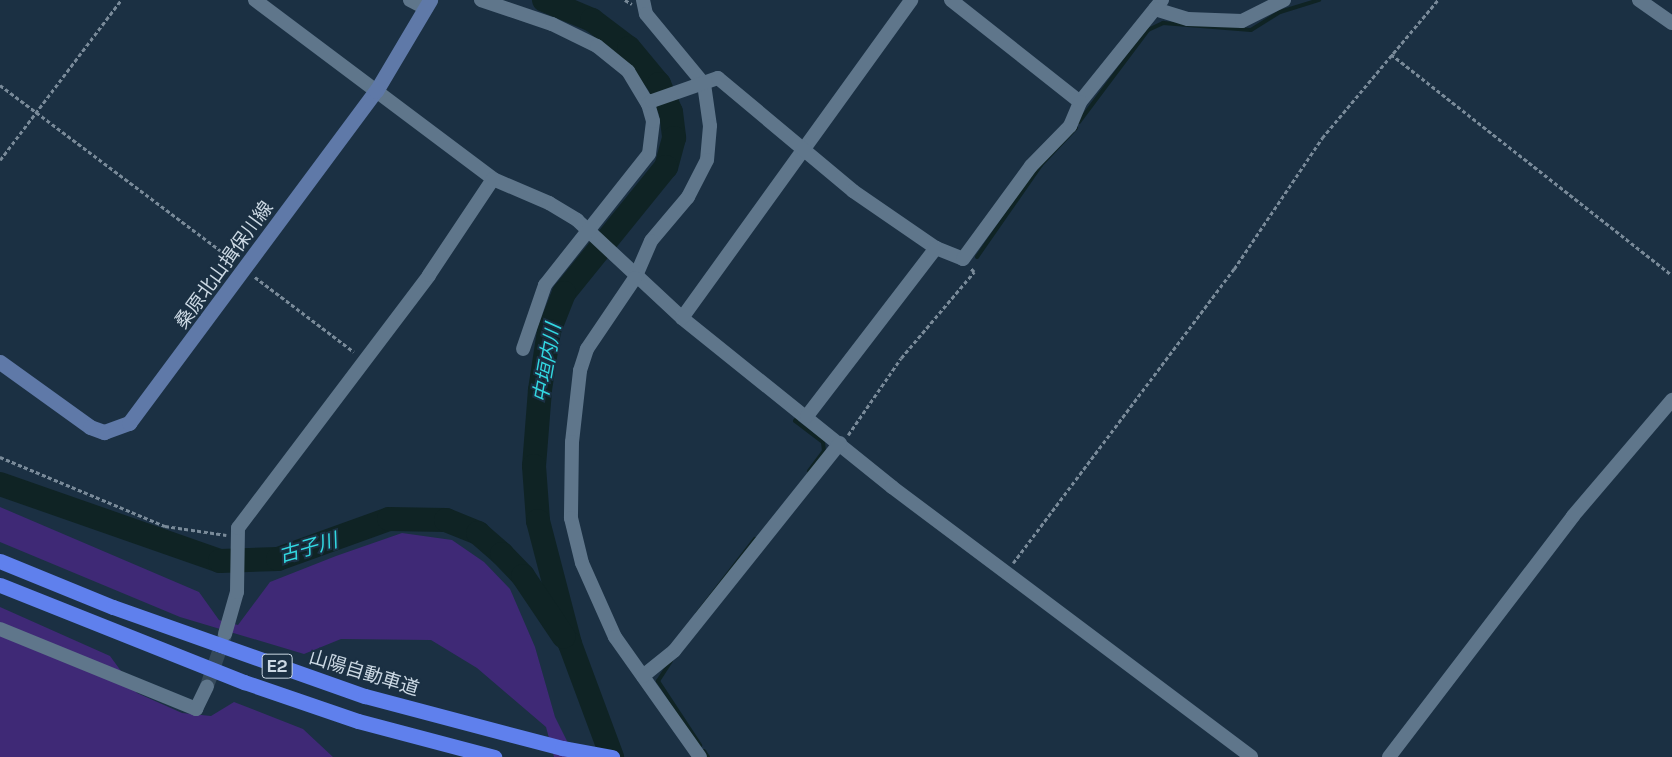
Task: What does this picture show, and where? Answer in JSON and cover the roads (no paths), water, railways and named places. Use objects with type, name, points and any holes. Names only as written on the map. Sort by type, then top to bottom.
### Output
[{"type":"highway","name":"山陽自動車道","points":[[0,561],[112,607],[365,696],[562,748],[612,757]]},
{"type":"highway","name":"E2","points":[[0,585],[244,682],[358,721],[494,757]]},
{"type":"main road","name":"桑原北山揖保川線","points":[[0,362],[90,427],[104,432],[119,429],[138,414],[246,270],[376,91],[428,4]]},
{"type":"street","points":[[255,0],[494,179],[549,203],[590,231],[632,274],[682,318],[840,444],[1251,757]]},
{"type":"street","points":[[410,0],[428,4]]},
{"type":"street","points":[[481,0],[552,24],[597,46],[628,71],[650,102],[653,121],[650,154],[537,298],[523,349]]},
{"type":"street","points":[[643,0],[646,14],[700,86],[710,126],[707,160],[688,197],[651,241],[601,323],[580,371],[572,442],[571,518],[582,563],[602,610],[643,676],[700,757]]},
{"type":"street","points":[[682,318],[804,153],[911,0]]},
{"type":"street","points":[[951,0],[1080,102]]},
{"type":"street","points":[[650,102],[700,86],[718,78],[764,112],[804,153],[936,248],[963,259],[1031,166],[1070,126],[1080,102],[1158,5],[1188,19],[1242,21],[1284,0]]},
{"type":"street","points":[[1639,0],[1672,23]]},
{"type":"street","points":[[225,634],[239,578],[236,537],[363,359],[429,275],[494,179]]},
{"type":"street","points":[[807,416],[936,248]]},
{"type":"street","points":[[1389,757],[1573,516],[1672,400]]},
{"type":"street","points":[[643,676],[674,651],[840,444]]},
{"type":"street","points":[[0,629],[196,709],[207,686]]},
{"type":"waterway","name":"中垣内川","points":[[544,0],[592,20],[629,48],[659,84],[671,112],[674,138],[666,167],[564,293],[549,331],[540,390],[534,466],[538,521],[570,644],[612,757]]},
{"type":"waterway","points":[[1079,122],[1148,30],[1163,23],[1251,30],[1280,12],[1319,0]]},
{"type":"waterway","points":[[977,257],[1041,165],[1076,128]]},
{"type":"waterway","points":[[799,415],[795,421],[823,442],[824,451],[809,471]]},
{"type":"waterway","name":"古子川","points":[[0,484],[220,561],[278,559],[389,519],[446,520],[478,533],[502,554],[523,576],[564,637]]},
{"type":"waterway","points":[[697,614],[755,539]]},
{"type":"waterway","points":[[671,661],[658,681],[700,745]]},
{"type":"waterway","points":[[704,751],[708,757]]},
{"type":"tunnel","points":[[207,686],[225,635]]}]
